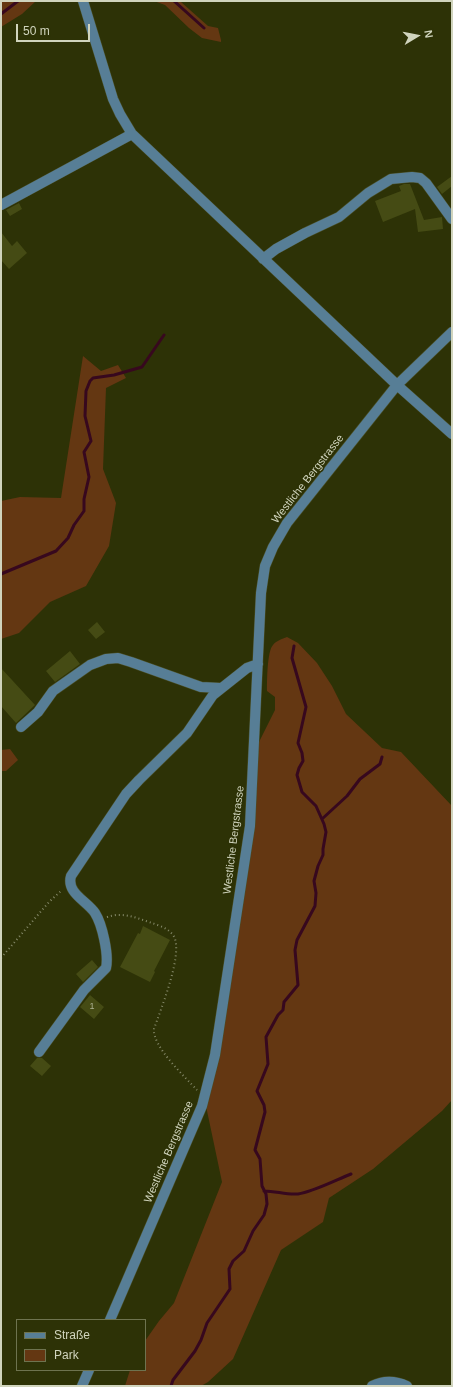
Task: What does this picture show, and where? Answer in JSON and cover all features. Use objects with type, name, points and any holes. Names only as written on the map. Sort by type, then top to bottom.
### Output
[{"type":"street","points":[[83,1],[112,94],[120,114],[132,134],[397,385],[452,434]]},
{"type":"street","points":[[1,205],[132,134]]},
{"type":"street","points":[[263,259],[294,240],[339,217],[368,193],[391,180],[412,176],[420,178],[426,183],[452,219]]},
{"type":"street","name":"Westliche Bergstrasse","points":[[110,1319],[202,1106],[215,1055],[250,826],[261,593],[265,566],[273,547],[287,523],[397,385],[452,332]]},
{"type":"street","points":[[21,727],[38,712],[53,691],[90,665],[106,658],[118,658],[201,687],[221,688]]},
{"type":"street","points":[[39,1052],[84,990],[101,975],[106,968],[106,953],[98,919],[92,908],[70,886],[71,876],[126,794],[138,780],[187,733],[213,695],[247,668],[258,664]]},
{"type":"street","points":[[82,1386],[89,1371]]},
{"type":"street","points":[[372,1386],[383,1382],[400,1383],[407,1386]]},
{"type":"path","points":[[1,958],[49,902],[63,889],[70,886]]},
{"type":"path","points":[[98,919],[114,914],[126,915],[164,928],[174,937],[176,946],[173,973],[153,1034],[159,1047],[197,1090],[205,1096]]},
{"type":"green space","points":[[1,1],[36,1],[22,14],[1,27]]},
{"type":"green space","points":[[154,1],[181,1],[208,26],[218,28],[221,42],[202,38],[165,5]]},
{"type":"green space","points":[[83,356],[101,371],[118,365],[126,378],[106,388],[103,469],[116,503],[109,546],[86,586],[50,602],[19,633],[1,639],[1,501],[20,497],[61,498]]},
{"type":"green space","points":[[287,637],[298,643],[317,663],[332,686],[346,714],[382,748],[401,752],[452,806],[452,1100],[442,1111],[373,1169],[329,1198],[323,1222],[281,1250],[233,1359],[208,1382],[201,1386],[125,1386],[130,1371],[146,1371],[146,1340],[174,1303],[222,1182],[206,1106],[257,746],[275,710],[275,697],[267,691],[268,667],[271,648],[279,640]]},
{"type":"green space","points":[[10,749],[18,760],[6,771],[1,771],[1,750]]},
{"type":"building","points":[[452,176],[452,186],[442,194],[437,187]]},
{"type":"building","points":[[410,184],[424,220],[442,217],[443,229],[418,232],[415,209],[383,222],[375,201],[401,191],[399,186]]},
{"type":"building","points":[[19,203],[22,209],[10,216],[6,210]]},
{"type":"building","points":[[1,232],[12,246],[17,241],[27,253],[9,269],[1,260]]},
{"type":"building","points":[[97,622],[105,632],[96,639],[88,630]]},
{"type":"building","points":[[70,651],[80,664],[55,682],[46,671]]},
{"type":"building","points":[[1,668],[35,705],[16,723],[1,706]]},
{"type":"building","points":[[143,926],[170,940],[150,982],[120,967],[138,933],[140,934]]},
{"type":"building","points":[[92,960],[98,967],[83,982],[76,974]]},
{"type":"building","points":[[90,995],[104,1007],[94,1019],[80,1007]]},
{"type":"building","points":[[37,1058],[42,1058],[51,1066],[42,1076],[30,1066]]},
{"type":"waterway","points":[[1,14],[18,1]]},
{"type":"waterway","points":[[174,1],[204,28]]},
{"type":"waterway","points":[[1,574],[56,551],[68,538],[74,525],[84,511],[84,499],[89,477],[84,452],[91,441],[85,416],[86,391],[90,381],[93,378],[114,375],[142,367],[164,335]]},
{"type":"waterway","points":[[171,1386],[173,1380],[195,1351],[207,1323],[230,1289],[229,1269],[233,1261],[244,1251],[253,1231],[264,1215],[267,1204],[266,1194],[262,1186],[260,1159],[255,1150],[265,1112],[264,1105],[257,1091],[268,1064],[266,1037],[278,1015],[283,1010],[284,1002],[298,985],[295,950],[297,940],[315,906],[316,893],[314,881],[323,855],[326,832],[316,806],[302,792],[297,775],[303,761],[298,743],[306,707],[292,658],[294,646]]},
{"type":"waterway","points":[[322,819],[347,796],[360,779],[380,764],[382,757]]},
{"type":"waterway","points":[[264,1191],[289,1194],[304,1193],[351,1174]]}]
